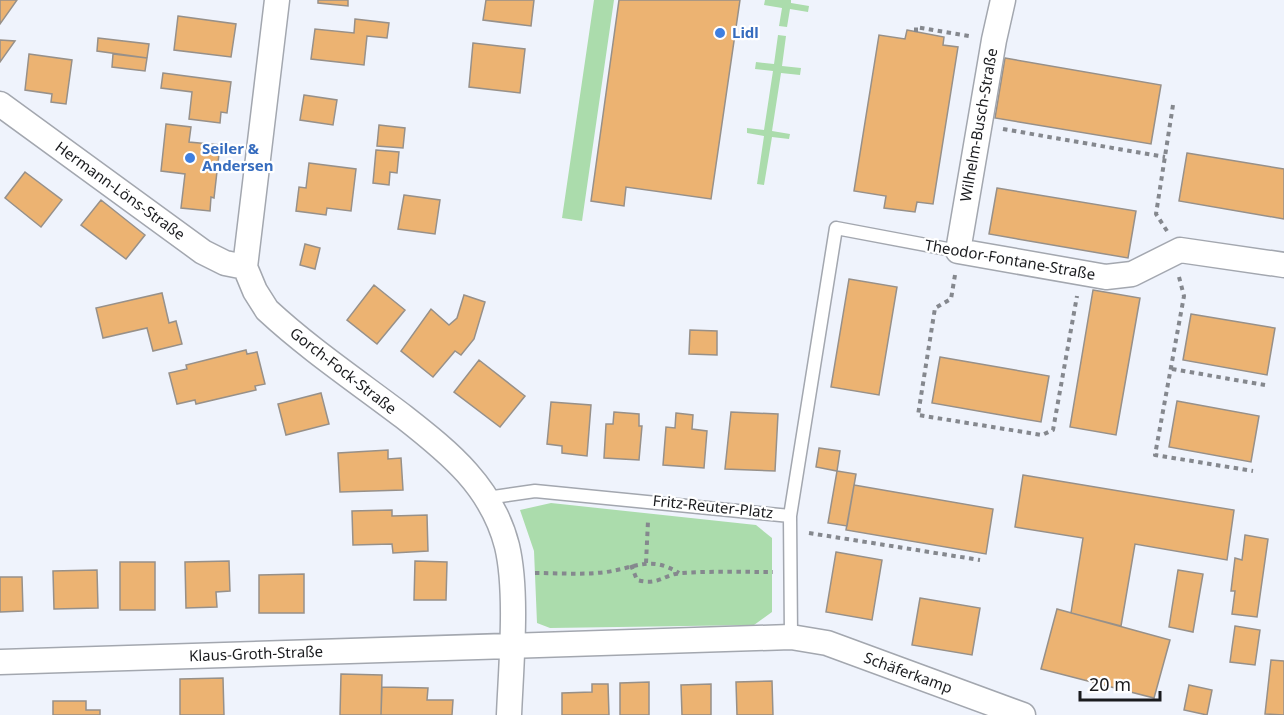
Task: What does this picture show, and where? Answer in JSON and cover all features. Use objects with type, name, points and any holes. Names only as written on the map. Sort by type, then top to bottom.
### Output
[{"type":"street","points":[[245,267],[277,0]]},
{"type":"street","name":"Wilhelm-Busch-Straße","points":[[958,251],[1003,0]]},
{"type":"street","name":"Hermann-Löns-Straße","points":[[0,104],[203,252],[225,263],[245,267]]},
{"type":"street","points":[[1180,250],[1284,265]]},
{"type":"street","name":"Theodor-Fontane-Straße","points":[[958,251],[1106,277],[1131,274],[1180,250]]},
{"type":"street","name":"Gorch-Fock-Straße","points":[[245,267],[255,291],[267,310],[450,453],[487,498],[499,520],[511,574],[512,645],[509,715]]},
{"type":"street","points":[[512,645],[791,637]]},
{"type":"street","name":"Schäferkamp","points":[[791,637],[826,643],[1023,715]]},
{"type":"street","name":"Klaus-Groth-Straße","points":[[0,662],[512,645]]},
{"type":"lane","name":"Theodor-Fontane-Straße","points":[[790,516],[836,228],[958,251]]},
{"type":"lane","name":"Fritz-Reuter-Platz","points":[[487,498],[535,491],[790,516],[791,637]]},
{"type":"path","points":[[916,32],[916,27],[994,40]]},
{"type":"path","points":[[1173,105],[1156,214],[1180,250],[1178,282],[1184,296],[1155,455],[1252,471]]},
{"type":"path","points":[[979,125],[1165,157]]},
{"type":"path","points":[[958,251],[951,299],[935,308],[918,415],[1042,435],[1053,430],[1081,273]]},
{"type":"path","points":[[1172,369],[1265,385]]},
{"type":"path","points":[[646,563],[648,519]]},
{"type":"path","points":[[799,531],[980,560]]},
{"type":"path","points":[[531,573],[607,572],[646,563],[666,565],[679,573]]},
{"type":"path","points":[[631,565],[637,580],[649,583],[662,581],[679,573],[780,572]]},
{"type":"green space","points":[[594,0],[614,0],[582,221],[562,218]]},
{"type":"green space","points":[[765,0],[791,0],[791,3],[809,6],[808,12],[790,9],[787,27],[779,26],[782,8],[764,5]]},
{"type":"green space","points":[[778,35],[786,36],[782,66],[801,68],[800,75],[781,73],[772,131],[790,134],[789,139],[772,137],[764,185],[757,184],[764,136],[747,133],[747,128],[764,130],[773,71],[755,69],[756,62],[774,64]]},
{"type":"green space","points":[[551,503],[756,525],[772,538],[772,612],[754,625],[550,628],[537,623],[534,551],[520,510]]},
{"type":"building","points":[[0,0],[17,0],[0,24]]},
{"type":"building","points":[[318,0],[348,0],[348,6],[318,3]]},
{"type":"building","points":[[486,0],[534,0],[531,26],[483,20]]},
{"type":"building","points":[[619,0],[740,0],[711,199],[626,187],[624,206],[591,201]]},
{"type":"building","points":[[178,16],[236,24],[231,57],[174,50]]},
{"type":"building","points":[[355,19],[389,23],[387,38],[367,36],[364,65],[311,59],[315,29],[354,33]]},
{"type":"building","points":[[907,30],[944,37],[943,45],[958,47],[933,204],[917,202],[915,212],[884,208],[886,196],[854,191],[879,35],[905,39]]},
{"type":"building","points":[[98,38],[149,44],[147,58],[97,51]]},
{"type":"building","points":[[0,40],[15,41],[0,62]]},
{"type":"building","points":[[473,43],[525,49],[520,93],[469,87]]},
{"type":"building","points":[[29,54],[72,60],[66,104],[51,102],[52,94],[25,90]]},
{"type":"building","points":[[113,54],[147,58],[145,71],[112,67]]},
{"type":"building","points":[[1005,58],[1161,85],[1151,144],[995,118]]},
{"type":"building","points":[[163,73],[231,82],[227,113],[221,112],[220,123],[189,119],[192,92],[161,88]]},
{"type":"building","points":[[304,95],[337,100],[333,125],[300,120]]},
{"type":"building","name":"Seiler & Andersen","points":[[166,124],[191,127],[189,142],[220,145],[214,198],[211,197],[210,211],[181,208],[185,174],[161,171]]},
{"type":"building","points":[[379,125],[405,128],[403,148],[377,146]]},
{"type":"building","points":[[376,150],[399,152],[397,173],[390,172],[389,185],[373,183]]},
{"type":"building","points":[[1187,153],[1284,169],[1284,219],[1179,201]]},
{"type":"building","points":[[309,163],[356,169],[351,211],[327,208],[326,215],[296,211],[299,187],[306,188]]},
{"type":"building","points":[[25,172],[62,200],[41,227],[5,198]]},
{"type":"building","points":[[997,188],[1136,211],[1128,258],[989,234]]},
{"type":"building","points":[[404,195],[440,200],[435,234],[398,229]]},
{"type":"building","points":[[101,200],[145,235],[126,259],[81,225]]},
{"type":"building","points":[[305,244],[320,248],[315,269],[300,265]]},
{"type":"building","points":[[849,279],[897,287],[879,395],[831,387]]},
{"type":"building","points":[[374,285],[405,310],[377,344],[347,320]]},
{"type":"building","points":[[1093,290],[1140,298],[1116,435],[1070,427]]},
{"type":"building","points":[[162,293],[169,323],[176,321],[182,344],[153,351],[147,328],[103,338],[96,308]]},
{"type":"building","points":[[464,295],[485,302],[474,339],[461,355],[455,351],[433,377],[401,351],[431,309],[449,325],[457,318]]},
{"type":"building","points":[[1191,314],[1275,328],[1267,375],[1183,360]]},
{"type":"building","points":[[690,330],[717,331],[717,355],[689,354]]},
{"type":"building","points":[[246,350],[247,354],[257,352],[265,384],[255,386],[256,390],[196,404],[195,400],[177,404],[169,373],[187,369],[186,365]]},
{"type":"building","points":[[940,357],[1049,376],[1041,422],[932,403]]},
{"type":"building","points":[[479,360],[525,396],[500,427],[454,392]]},
{"type":"building","points":[[321,393],[329,424],[286,435],[278,404]]},
{"type":"building","points":[[1177,401],[1259,416],[1251,462],[1169,447]]},
{"type":"building","points":[[551,402],[591,405],[587,456],[562,453],[562,446],[547,444]]},
{"type":"building","points":[[614,412],[639,414],[639,426],[642,426],[639,460],[604,458],[606,424],[613,424]]},
{"type":"building","points":[[731,412],[778,414],[775,471],[725,469]]},
{"type":"building","points":[[676,413],[693,415],[692,429],[707,431],[704,468],[663,465],[666,427],[675,428]]},
{"type":"building","points":[[819,448],[840,451],[837,471],[816,467]]},
{"type":"building","points":[[388,450],[388,459],[401,458],[403,490],[340,492],[338,453]]},
{"type":"building","points":[[837,471],[856,474],[847,526],[828,523]]},
{"type":"building","points":[[1023,475],[1234,510],[1227,560],[1135,544],[1121,626],[1071,613],[1083,538],[1015,527]]},
{"type":"building","points":[[854,485],[993,509],[986,554],[846,530]]},
{"type":"building","points":[[392,510],[392,516],[427,515],[428,551],[393,553],[392,544],[353,545],[352,511]]},
{"type":"building","points":[[1245,535],[1268,539],[1257,617],[1232,614],[1235,591],[1231,591],[1235,558],[1242,560]]},
{"type":"building","points":[[836,552],[882,560],[872,620],[826,612]]},
{"type":"building","points":[[229,561],[230,591],[216,592],[217,607],[186,608],[185,562]]},
{"type":"building","points":[[415,561],[447,562],[446,600],[414,600]]},
{"type":"building","points":[[120,562],[155,562],[155,610],[120,610]]},
{"type":"building","points":[[97,570],[98,608],[54,609],[53,571]]},
{"type":"building","points":[[1178,570],[1203,574],[1193,632],[1169,627]]},
{"type":"building","points":[[304,574],[304,613],[259,613],[259,575]]},
{"type":"building","points":[[0,577],[22,577],[23,611],[0,612]]},
{"type":"building","points":[[920,598],[980,608],[972,655],[912,645]]},
{"type":"building","points":[[1057,609],[1170,640],[1154,698],[1041,669]]},
{"type":"building","points":[[1235,626],[1260,630],[1255,665],[1230,662]]},
{"type":"building","points":[[1271,660],[1284,661],[1284,715],[1265,714]]},
{"type":"building","points":[[341,674],[382,675],[381,715],[340,715]]},
{"type":"building","points":[[223,678],[224,715],[180,715],[180,679]]},
{"type":"building","points":[[772,681],[773,715],[737,715],[736,682]]},
{"type":"building","points":[[649,682],[649,715],[620,715],[620,683]]},
{"type":"building","points":[[592,684],[608,684],[609,715],[562,715],[562,693],[592,692]]},
{"type":"building","points":[[711,684],[711,715],[682,715],[681,685]]},
{"type":"building","points":[[1189,685],[1212,690],[1207,715],[1184,710]]},
{"type":"building","points":[[382,687],[428,688],[427,700],[453,700],[452,715],[381,715]]},
{"type":"building","points":[[53,701],[86,701],[86,710],[100,710],[100,715],[53,715]]},
{"type":"place","name":"Lidl","points":[[720,33]]},
{"type":"place","name":"Seiler & Andersen","points":[[190,158]]}]
